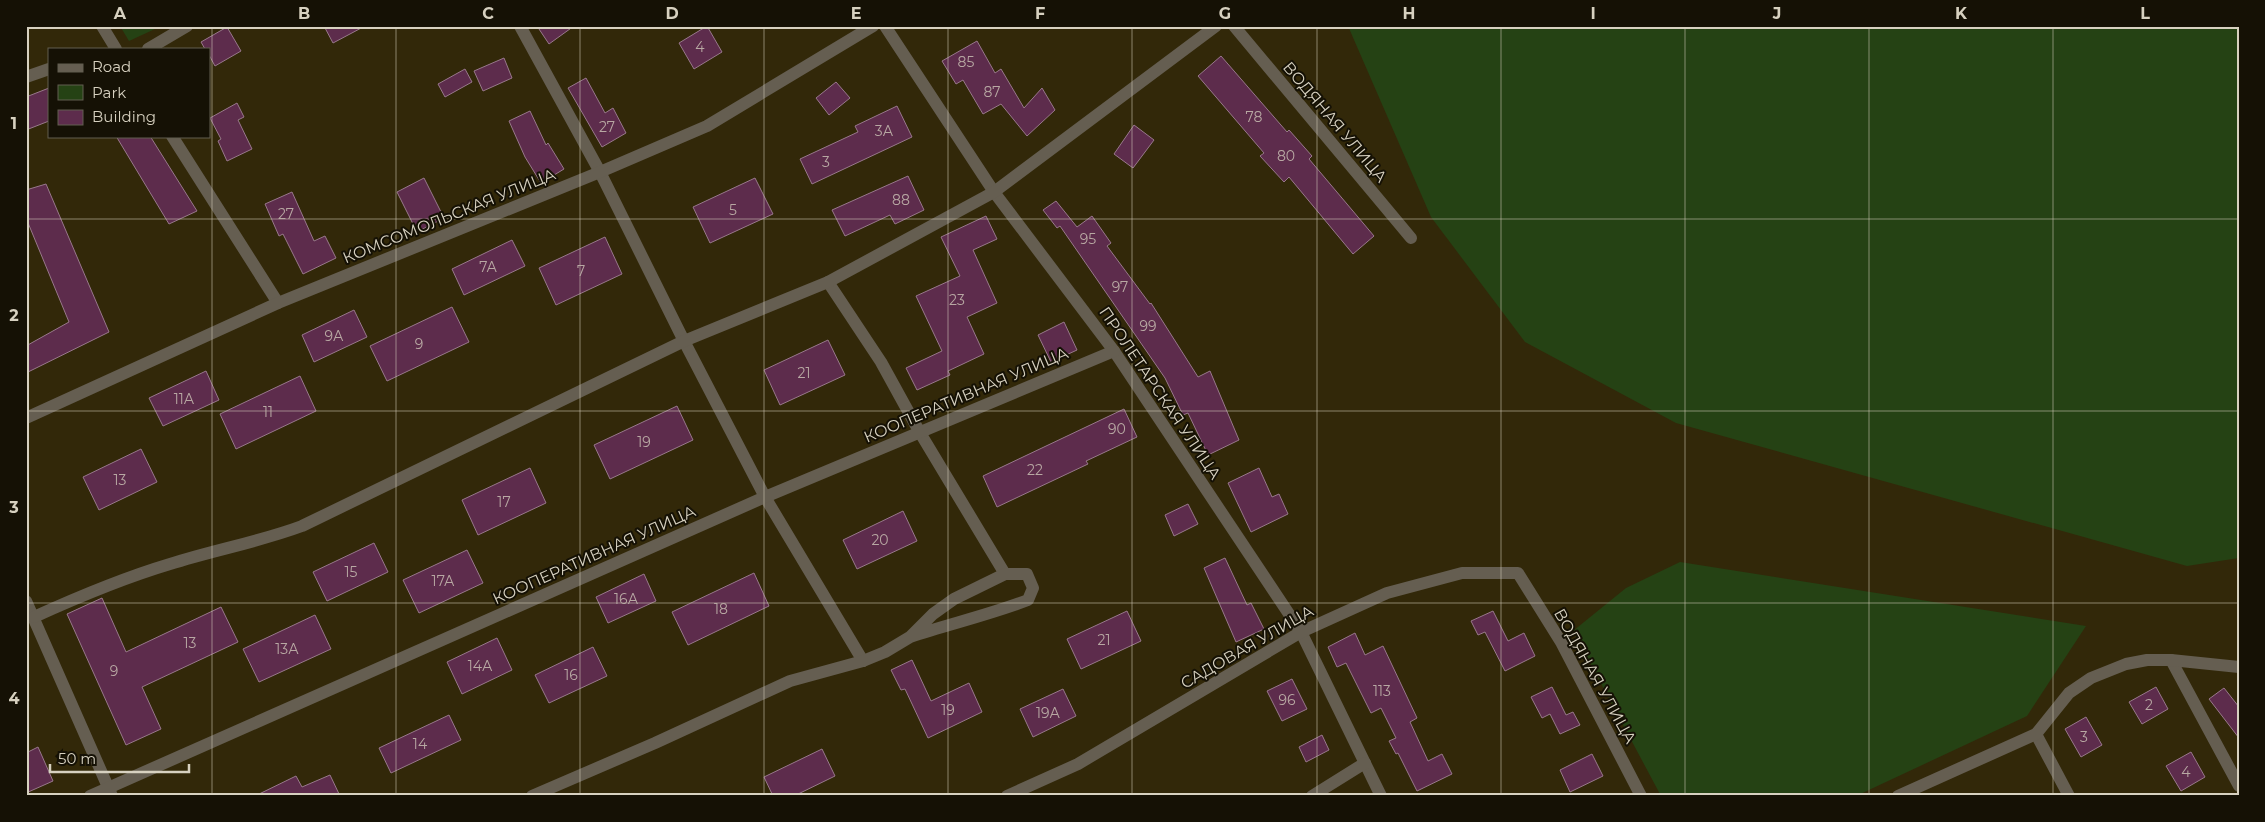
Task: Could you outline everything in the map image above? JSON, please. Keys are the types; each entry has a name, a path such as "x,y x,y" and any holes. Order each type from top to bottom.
{"street":[{"path":"102,26 110,47"},
{"path":"150,48 188,26"},
{"path":"520,26 600,172 765,497 863,661"},
{"name":"КОМСОМОЛЬСКАЯ УЛИЦА","path":"26,418 278,303 600,172 707,126 873,26"},
{"name":"ПРОЛЕТАРСКАЯ УЛИЦА","path":"885,26 994,192 1114,351 1301,632 1381,796"},
{"path":"34,617 101,588 171,563 277,536 302,526 684,340 828,282 994,192 1216,26"},
{"name":"ВОДЯНАЯ УЛИЦА","path":"1234,26 1412,238"},
{"path":"26,77 48,69"},
{"path":"173,138 278,303"},
{"path":"828,282 881,362 919,431 1006,574"},
{"name":"КООПЕРАТИВНАЯ УЛИЦА","path":"90,796 110,792 765,497 1114,351"},
{"name":"САДОВАЯ УЛИЦА","path":"1007,796 1078,764 1301,632 1387,593 1462,573 1518,573"},
{"name":"ВОДЯНАЯ УЛИЦА","path":"1518,573 1561,642 1641,796"},
{"path":"532,796 655,743 790,681 863,661 885,652 910,637 953,622 998,612 1028,600 1033,588 1027,574 1006,574 954,599 933,614 910,637"},
{"path":"26,601 110,792"},
{"path":"1898,796 2036,734 2069,693 2091,678 2126,664 2147,660 2171,660 2239,667"},
{"path":"2171,660 2239,786"},
{"path":"2036,734 2069,796"},
{"path":"1312,796 1365,763"}],"green space":[{"path":"120,26 154,26 155,29 129,41"},
{"path":"1348,26 2239,26 2239,558 2187,566 1676,423 1525,342 1431,217"},
{"path":"1680,562 2086,626 2027,716 1856,796 1661,796 1573,631 1626,588"}],"building":[{"path":"324,26 365,26 333,43"},
{"path":"537,26 574,26 549,44"},
{"path":"707,26 722,52 694,69 679,43"},
{"path":"227,27 241,51 215,66 210,57 210,48 204,48 201,42"},
{"path":"977,41 995,73 1001,69 1024,108 1042,88 1055,110 1027,136 1001,104 983,114 963,80 956,84 942,61"},
{"path":"1221,56 1287,132 1289,130 1312,156 1309,159 1374,236 1353,254 1289,177 1284,182 1260,156 1264,153 1198,76"},
{"path":"504,58 512,78 483,91 474,71"},
{"path":"465,69 472,82 445,97 438,84"},
{"path":"586,78 605,113 613,108 626,133 602,147 568,88"},
{"path":"836,82 850,98 829,115 816,98"},
{"path":"48,88 48,121 26,130 26,97"},
{"path":"237,103 244,117 238,120 252,149 227,161 218,141 221,139 210,118"},
{"path":"897,106 912,137 812,184 800,159 858,132 855,126"},
{"path":"530,111 546,145 548,143 564,169 541,183 525,157 509,121"},
{"path":"1134,125 1154,140 1133,168 1114,154"},
{"path":"117,138 151,138 197,211 169,224"},
{"path":"908,176 924,210 895,224 890,215 845,236 832,210"},
{"path":"424,178 444,218 417,232 397,192"},
{"path":"755,178 773,214 710,243 693,207"},
{"path":"46,184 109,332 26,373 26,346 69,322 26,218 26,190"},
{"path":"292,192 314,241 325,236 336,258 303,274 283,234 279,236 265,204"},
{"path":"1056,201 1077,227 1092,216 1111,243 1107,246 1151,303 1198,377 1210,371 1239,440 1208,455 1188,413 1183,415 1165,378 1060,226 1057,228 1043,210"},
{"path":"986,216 997,239 973,250 997,303 967,317 984,354 948,371 950,375 917,390 906,368 942,351 916,296 960,276 941,237"},
{"path":"605,237 622,274 556,305 539,268"},
{"path":"512,240 525,266 464,295 452,269"},
{"path":"452,307 469,342 387,381 370,346"},
{"path":"354,310 367,337 314,362 302,335"},
{"path":"1064,322 1077,350 1051,362 1038,335"},
{"path":"828,340 845,375 780,405 764,370"},
{"path":"206,371 219,400 163,426 149,398"},
{"path":"300,376 316,411 236,449 220,414"},
{"path":"677,406 693,440 610,479 594,445"},
{"path":"1124,409 1137,437 1086,461 1088,464 997,507 983,476"},
{"path":"141,449 157,482 99,510 83,477"},
{"path":"530,468 546,503 478,535 462,500"},
{"path":"1259,468 1272,497 1279,494 1288,514 1251,532 1228,483"},
{"path":"1188,504 1198,524 1174,536 1165,515"},
{"path":"903,511 917,541 857,569 843,540"},
{"path":"374,543 388,572 327,601 313,572"},
{"path":"467,550 483,583 419,613 403,580"},
{"path":"1225,558 1247,605 1251,603 1264,629 1236,642 1204,568"},
{"path":"754,573 769,606 688,645 672,612"},
{"path":"644,574 656,601 608,623 596,597"},
{"path":"102,598 126,652 221,607 238,642 142,687 161,729 126,745 67,614"},
{"path":"1127,611 1141,641 1081,669 1067,639"},
{"path":"1493,611 1508,641 1524,633 1535,656 1505,671 1485,632 1478,635 1471,621"},
{"path":"315,615 331,649 259,682 243,649"},
{"path":"1355,633 1365,655 1383,646 1417,718 1410,722 1428,761 1442,754 1452,774 1417,791 1398,753 1396,754 1389,741 1396,738 1381,708 1371,713 1346,663 1337,667 1328,647"},
{"path":"497,638 512,670 462,694 447,662"},
{"path":"593,647 607,676 549,703 535,675"},
{"path":"912,660 931,701 969,683 982,712 928,738 905,689 901,690 891,670"},
{"path":"1292,679 1307,709 1282,721 1267,691"},
{"path":"1552,687 1566,715 1573,712 1580,725 1560,734 1550,714 1542,718 1531,697"},
{"path":"2156,687 2168,709 2142,724 2129,702"},
{"path":"2224,688 2239,707 2239,738 2209,699"},
{"path":"1063,689 1076,716 1033,737 1020,709"},
{"path":"449,715 461,740 391,773 379,748"},
{"path":"2086,717 2102,745 2081,757 2065,729"},
{"path":"1322,735 1329,750 1306,762 1299,747"},
{"path":"38,747 53,781 26,793 26,753"},
{"path":"822,749 835,776 794,796 773,796 764,777"},
{"path":"2191,752 2205,777 2181,791 2166,766"},
{"path":"1592,754 1603,776 1570,792 1560,770"},
{"path":"330,775 340,796 255,796 296,776 302,787"}]}
